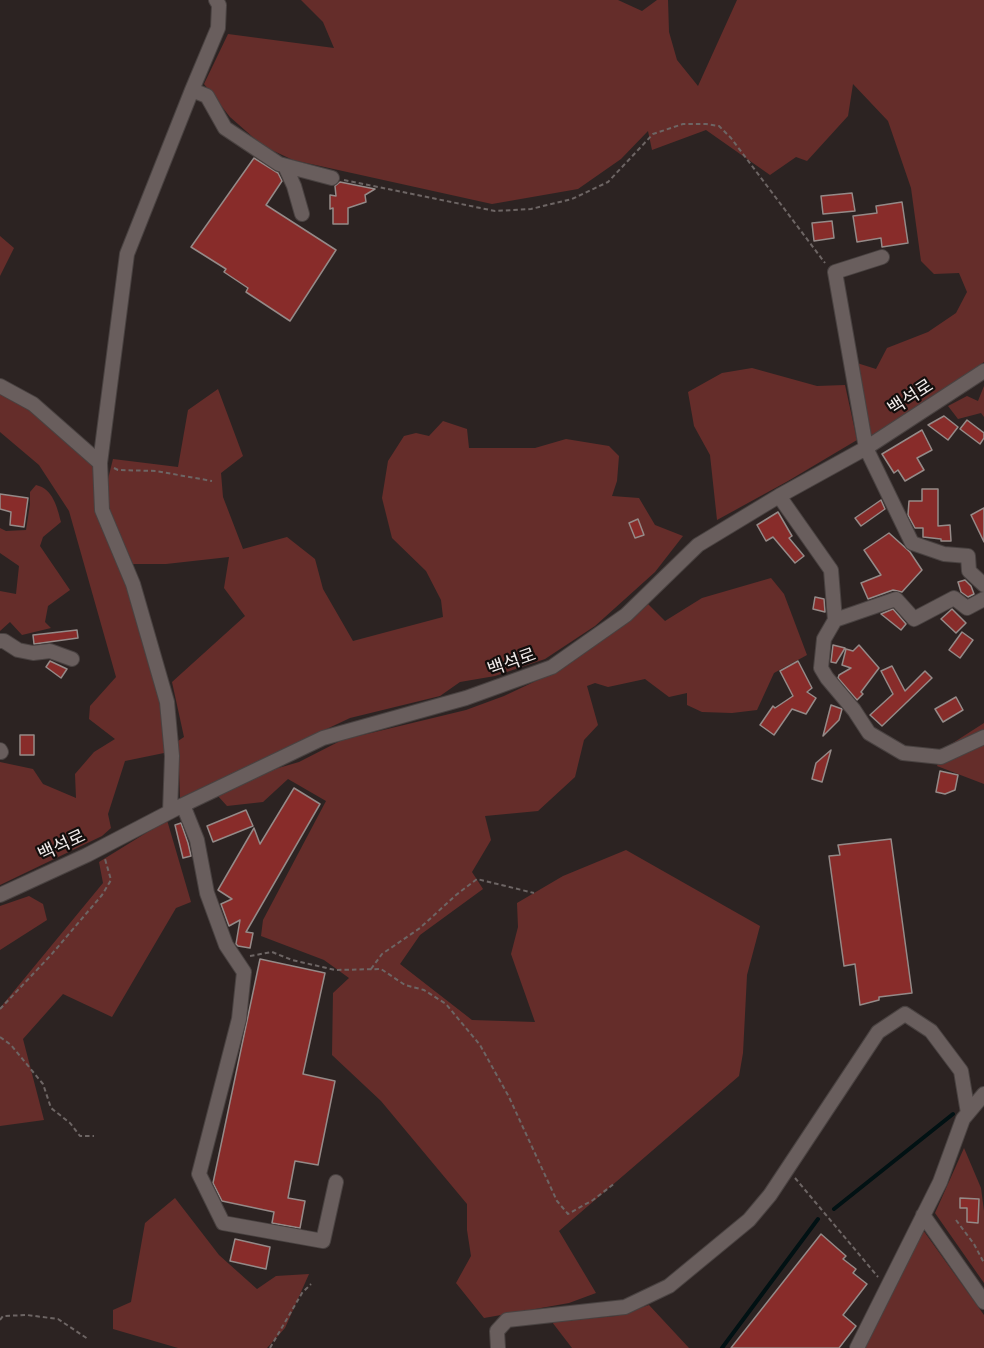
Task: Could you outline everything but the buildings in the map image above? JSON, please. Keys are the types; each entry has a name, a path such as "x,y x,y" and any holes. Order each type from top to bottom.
{"street":[{"path":"170,812 172,756 167,702 133,584 102,510 100,463 127,254 219,28 219,5 216,0"},
{"path":"192,90 207,96 225,128 279,164 332,177"},
{"path":"285,166 294,186 302,214"},
{"path":"882,257 835,272 866,448 912,543 944,554 968,556 969,571 984,585"},
{"name":"백석로","path":"0,895 101,848 183,805 323,738 466,698 552,668 626,615 698,545 779,496 866,448 984,371"},
{"path":"0,386 33,404 100,463"},
{"path":"779,496 831,570 835,620 824,639 821,668 869,733 903,753 941,757 984,737"},
{"path":"835,620 896,599 914,619 954,598 967,608 984,599"},
{"path":"0,641 18,650 51,651 72,659"},
{"path":"183,805 197,840 207,893 226,945 244,972 239,1019 199,1174 223,1223 323,1242 336,1182"},
{"path":"498,1348 497,1331 507,1320 625,1307 669,1286 749,1220 787,1169 878,1032 905,1014 931,1031 961,1071 968,1113"},
{"path":"857,1348 940,1182 963,1119 984,1095"},
{"path":"923,1215 984,1302"}],"path":[{"path":"332,177 495,211 531,209 572,199 608,182 653,134 683,124 719,126 731,138 823,261 835,272"},
{"path":"100,463 118,470 156,471 212,481"},
{"path":"0,1009 51,955 102,895 111,880 101,848"},
{"path":"371,969 381,954 420,928 456,894 477,879 534,893"},
{"path":"235,958 272,952 292,960 335,970 381,969 405,985 424,990 446,1004 480,1045 509,1097 557,1202 568,1214 593,1200 615,1183"},
{"path":"0,1037 11,1046 43,1084 51,1108 70,1123 80,1136 94,1136"},
{"path":"787,1169 887,1288"},
{"path":"956,1220 974,1244 984,1263"},
{"path":"270,1348 302,1293 311,1284"},
{"path":"0,1320 3,1316 27,1315 58,1319 88,1339"}],"shaded area":[{"path":"301,0 618,0 642,11 657,0 668,0 669,32 677,60 698,86 737,0 984,0 984,362 925,406 870,436 857,363 876,369 887,348 928,332 956,313 967,292 959,273 934,274 921,261 911,188 888,121 853,84 848,116 807,161 796,157 770,175 706,130 652,150 648,131 621,159 578,189 492,204 293,160 263,146 230,117 204,84 228,34 334,48 323,22"},
{"path":"0,236 14,248 0,276"},
{"path":"752,368 817,386 845,385 857,440 717,520 710,455 694,426 688,392 722,373"},
{"path":"984,386 984,417 981,413 958,419 948,406 967,396 978,401"},
{"path":"218,389 243,456 221,473 223,497 243,549 287,537 315,559 323,589 353,641 443,617 441,600 426,571 392,538 382,498 388,461 404,436 416,433 429,436 443,421 467,429 469,448 535,448 566,439 609,446 619,456 617,481 612,496 639,498 655,525 683,536 655,572 595,626 545,659 495,676 460,682 440,696 350,718 180,798 178,741 184,737 172,682 245,616 224,588 229,557 166,564 133,564 109,509 107,483 113,459 178,467 188,410"},
{"path":"0,390 21,401 96,465 156,684 164,719 164,753 125,761 108,814 111,828 102,836 0,885 0,762 33,769 43,784 76,798 75,774 94,752 115,739 89,719 90,706 116,677 69,511 39,465 0,432"},
{"path":"36,485 47,490 56,505 61,522 43,537 40,546 70,590 48,606 45,622 51,628 22,635 10,622 0,631 0,591 16,594 19,566 0,553 0,528 6,531 26,530 30,492"},
{"path":"771,578 784,594 807,655 774,673 757,710 732,713 702,712 687,705 687,693 669,697 645,679 608,687 595,683 587,686 598,725 584,740 575,777 538,811 485,816 491,840 472,872 483,889 420,935 400,964 472,1020 535,1022 511,954 518,927 517,903 563,876 626,850 760,926 747,975 743,1053 739,1076 559,1231 596,1293 569,1303 484,1318 456,1283 471,1256 467,1230 467,1204 381,1101 332,1055 333,993 349,978 324,960 261,936 263,920 326,801 288,779 263,802 227,806 218,796 275,769 299,762 342,740 466,710 504,696 557,671 647,603 665,621 702,598"},
{"path":"984,723 984,784 937,766 945,748"},
{"path":"167,820 191,902 176,908 112,1017 63,994 23,1039 44,1120 0,1126 0,1008 103,883 99,862"},
{"path":"29,896 43,904 47,920 0,950 0,906"},
{"path":"964,1148 981,1188 984,1211 984,1283 935,1213"},
{"path":"175,1198 219,1255 257,1289 276,1276 309,1274 285,1328 267,1348 178,1348 113,1329 113,1310 131,1302 145,1223"},
{"path":"923,1230 984,1315 984,1348 860,1348"},
{"path":"649,1305 689,1348 572,1348 552,1322 616,1316"}],"waterway":[{"path":"834,1209 953,1114"},
{"path":"722,1348 818,1219"}]}
